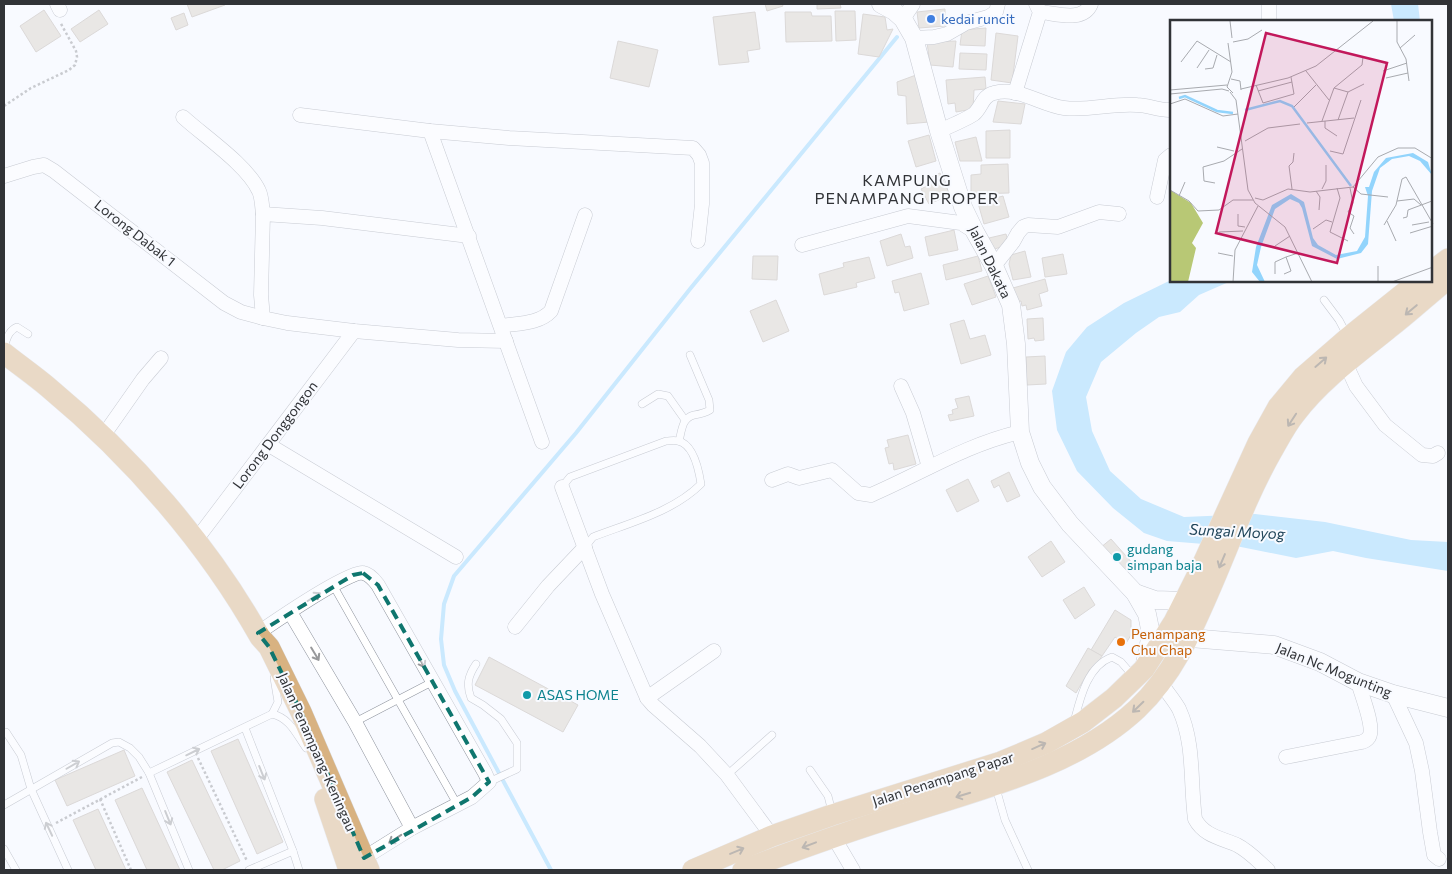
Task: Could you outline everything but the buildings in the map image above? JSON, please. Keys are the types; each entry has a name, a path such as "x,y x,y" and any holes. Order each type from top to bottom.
{"main road":[{"name":"Jalan Penampang Papar","path":"693,870 772,836 832,815 1001,762 1046,743 1083,722 1114,698 1139,674 1174,622 1242,494 1271,453 1294,414 1345,362 1443,280 1448,259"},
{"name":"Jalan Penampang Papar","path":"743,870 833,836 996,785 1060,759 1106,733 1137,709 1161,683 1190,638 1209,592 1258,443 1278,407 1304,377 1348,337 1418,282"},
{"name":"Jalan Penampang-Keningau","path":"4,353 48,387 103,436 142,477 196,540 269,647 301,712 361,866"},
{"name":"Jalan Penampang-Keningau","path":"259,635 261,650 361,866"}],"street":[{"name":"Jalan Dakata","path":"881,4 894,11 903,19 914,38 939,131 963,207 994,266 1011,305 1020,432 1030,463 1042,488 1070,524 1135,593 1147,614 1151,634 1139,674"},
{"path":"903,19 913,4"},
{"path":"914,38 947,34 966,23 988,17 996,12 998,4"},
{"path":"1015,92 1038,8 1076,15 1089,9 1091,4"},
{"path":"1269,20 1270,4"},
{"path":"939,131 971,116 977,111 981,102 988,95 1004,92 1015,92 1042,103 1062,108 1086,109 1136,105 1170,110"},
{"path":"300,114 430,131 509,138 693,148 699,155 702,163 702,204 698,241"},
{"path":"183,117 227,154 251,178 260,192 263,214 261,295 263,318"},
{"path":"430,131 542,442"},
{"path":"1157,197 1165,160 1170,156"},
{"name":"Lorong Dabak 1","path":"4,176 33,167 44,166 54,170 224,303 241,312 288,323 458,340 506,341"},
{"path":"994,266 1018,233 1028,225 1058,227 1099,212 1119,214"},
{"path":"263,214 322,218 469,236"},
{"path":"501,326 535,321 545,317 552,311 584,215"},
{"path":"802,245 908,216 960,223 975,232"},
{"name":"Lorong Donggongon","path":"196,540 354,330"},
{"path":"103,436 143,378 161,358"},
{"path":"1345,362 1356,386 1385,425 1422,455 1433,456 1438,453"},
{"path":"900,386 913,413 929,467"},
{"path":"772,480 788,474 799,478 832,470 858,493 871,495 992,439 1020,432"},
{"path":"269,445 456,557"},
{"path":"562,487 602,594 647,698 700,746 727,775 772,836"},
{"path":"515,627 548,586 585,547"},
{"path":"259,635 290,612 353,574 363,573 372,578 489,782 472,797 412,828 361,866"},
{"path":"1135,593 1155,600 1185,601"},
{"path":"290,612 354,722 412,828"},
{"name":"Jalan Nc Mogunting","path":"1190,638 1274,645 1320,662 1358,682 1392,694 1448,708"},
{"path":"647,698 714,651"},
{"path":"1286,757 1362,742 1368,739 1370,735 1369,720 1358,682"},
{"path":"1161,683 1178,708 1188,742 1192,772 1194,819 1198,825 1214,837 1243,849 1268,870"},
{"path":"1392,694 1416,743 1434,855 1439,859"},
{"path":"833,836 853,870"}],"lane":[{"path":"1324,300 1339,320 1348,337"},
{"path":"4,347 12,329 17,327 28,334"},
{"path":"680,441 685,420 689,416 705,413 710,410 709,400 690,355"},
{"path":"642,404 658,394 668,396 685,420"},
{"path":"562,487 570,477 666,441 680,441 688,446 699,468 701,484 690,495 671,506 593,537 585,547"},
{"path":"333,585 458,804"},
{"path":"1072,728 1082,692 1092,674 1103,660 1112,657 1139,674"},
{"path":"476,664 469,674 467,689 471,698 501,719 517,743 517,769 489,782"},
{"path":"149,773 272,714 278,702 274,678"},
{"path":"354,722 432,682"},
{"path":"272,714 282,716 306,748"},
{"path":"244,728 293,850 299,870"},
{"path":"4,732 6,732 21,755 31,789 67,870"},
{"path":"727,775 772,735"},
{"path":"4,805 112,743 119,742 130,748 139,757 149,773 189,870"},
{"path":"810,770 828,796 832,815"},
{"path":"996,785 1005,820 1028,870"},
{"path":"4,849 8,861 16,870"},
{"path":"250,870 293,850"}],"path":[{"path":"4,106 31,88 69,70 75,65 76,51 60,23 58,7"},
{"path":"195,752 250,870"},
{"path":"48,827 149,773"},
{"path":"100,799 132,870"}],"highlighted area":[{"path":"363,573 378,585 489,782 472,797 364,858 301,712 269,647 258,633 353,575"}],"water":[{"path":"1391,4 1418,4 1420,20 1394,20"},
{"name":"Sungai Moyog","path":"1170,280 1170,282 1229,282 1199,295 1180,312 1159,317 1136,333 1101,362 1086,397 1092,431 1110,471 1141,499 1184,517 1255,514 1325,522 1411,540 1448,542 1448,571 1333,551 1296,558 1241,547 1167,541 1144,533 1113,508 1077,471 1057,430 1052,391 1066,352 1087,327 1124,303"}],"waterway":[{"path":"551,870 455,691 444,665 441,639 444,604 454,576 576,433 690,289 897,37"}],"place":[{"name":"kedai runcit","path":"931,19"},
{"name":"gudang simpan baja","path":"1117,557"},
{"name":"Penampang Chu Chap","path":"1121,642"},
{"name":"ASAS HOME","path":"527,695"}],"district":[{"name":"KAMPUNG PENAMPANG PROPER","path":"907,189"}]}
